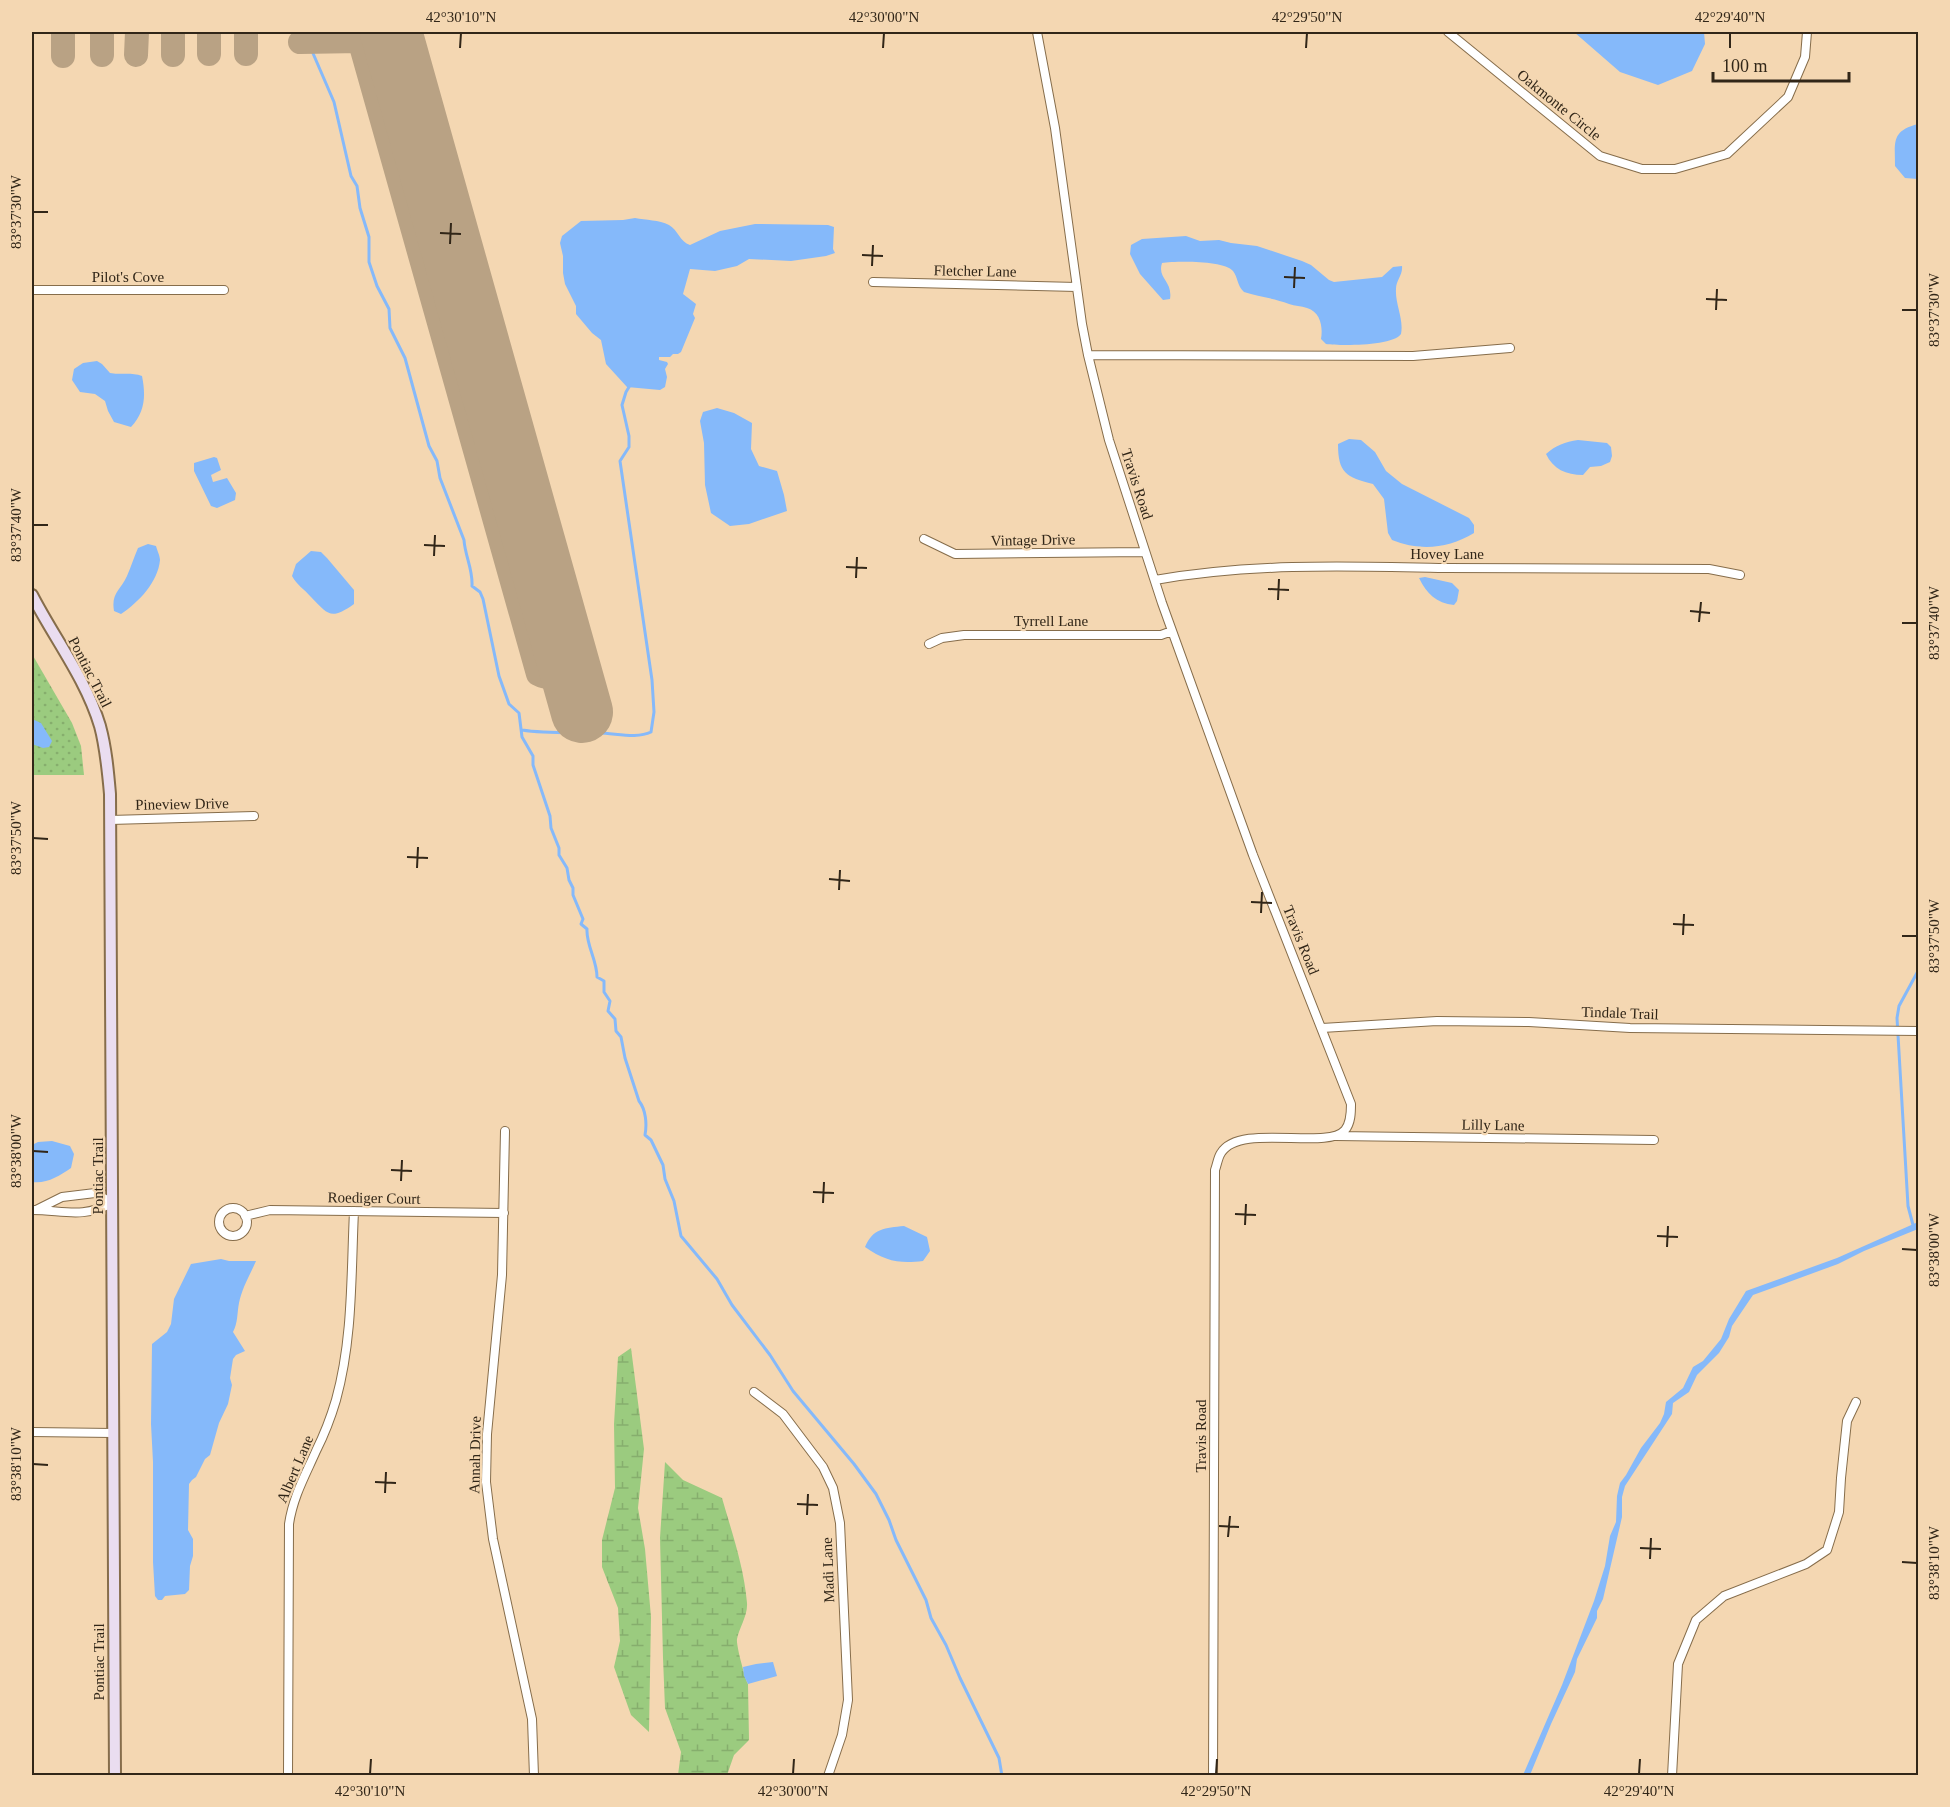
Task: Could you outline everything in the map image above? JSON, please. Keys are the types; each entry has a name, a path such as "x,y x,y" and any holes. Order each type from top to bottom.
{"main road":[{"name":"Pontiac Trail","path":"32,595 90,700 99,725 108,766 115,1776"}],"street":[{"name":"Travis Road","path":"1037,32 1054,128 1088,356 1109,440 1172,631 1253,855 1351,1104 1351,1114 1346,1129 1341,1134 1240,1141 1230,1144 1221,1152 1215,1170 1213,1776"},
{"name":"Oakmonte Circle","path":"1448,32 1600,156 1642,169 1675,169 1727,154 1788,97 1805,57 1807,32"},
{"name":"Fletcher Lane","path":"873,282 1077,287"},
{"name":"Pilot's Cove","path":"32,290 224,290"},
{"path":"1088,356 1413,356 1510,348"},
{"name":"Vintage Drive","path":"924,539 955,554 1145,552"},
{"name":"Hovey Lane","path":"1155,579 1240,568 1328,566 1709,568 1740,575"},
{"name":"Tyrrell Lane","path":"929,644 942,638 964,635 1161,635 1172,631"},
{"name":"Pineview Drive","path":"110,820 254,816"},
{"name":"Tindale Trail","path":"1322,1028 1437,1021 1506,1021 1630,1028 1918,1031"},
{"name":"Annah Drive","path":"505,1131 500,1312 487,1434 487,1489 494,1539 532,1719 534,1776"},
{"name":"Lilly Lane","path":"1332,1136 1654,1140"},
{"path":"34,1210 62,1197 95,1193 112,1203"},
{"path":"34,1210 75,1213 97,1211 112,1203"},
{"name":"Roediger Court","path":"245,1216 270,1210 504,1214"},
{"name":"Albert Lane","path":"288,1776 289,1524 296,1495 324,1434 341,1377 348,1329 354,1211"},
{"name":"Madi Lane","path":"754,1392 783,1414 814,1453 831,1481 837,1504 840,1523 848,1700 842,1735 828,1776"},
{"path":"1672,1776 1678,1664 1696,1620 1724,1596 1806,1564 1827,1550 1839,1512 1846,1421 1856,1402"},
{"path":"32,1432 113,1433"}],"green space":[{"path":"32,654 72,723 81,746 84,775 32,775"},
{"path":"631,1348 644,1449 638,1508 645,1549 651,1617 649,1732 631,1715 614,1667 620,1641 618,1608 602,1567 602,1540 615,1488 614,1424 618,1357"},
{"path":"665,1462 683,1480 722,1498 743,1576 747,1608 737,1642 748,1684 749,1740 734,1755 727,1775 678,1775 681,1752 665,1708 660,1538"}],"water":[{"path":"1574,32 1704,32 1705,44 1692,71 1658,85 1620,72"},
{"path":"1918,124 1918,179 1905,178 1895,166 1896,139 1903,130"},
{"path":"635,218 669,225 690,245 720,231 755,224 828,225 834,227 833,249 835,253 791,261 749,259 737,266 715,271 690,269 683,294 696,304 693,314 695,318 681,352 670,357 659,357 659,360 668,364 665,369 667,377 665,387 660,390 627,387 606,364 601,340 576,314 576,306 565,284 560,243 562,236 581,221"},
{"path":"1186,236 1200,241 1219,240 1257,246 1311,265 1334,282 1382,277 1393,267 1402,266 1396,289 1401,334 1396,338 1378,343 1326,344 1321,339 1320,321 1312,310 1244,292 1233,271 1228,267 1210,263 1162,263 1162,273 1170,293 1170,299 1163,300 1140,274 1130,254 1131,245 1142,239"},
{"path":"97,361 110,373 142,376 144,390 142,410 131,427 114,422 105,401 95,394 80,392 72,380 74,369 83,363"},
{"path":"717,408 734,413 752,423 751,449 759,466 777,471 787,511 749,524 730,526 711,513 705,485 704,443 700,421 703,412"},
{"path":"1349,439 1361,440 1375,452 1386,471 1402,484 1469,518 1474,525 1474,533 1454,542 1433,547 1413,546 1392,540 1388,533 1384,499 1373,484 1350,476 1342,468 1338,444"},
{"path":"1578,440 1607,443 1611,447 1610,462 1590,467 1583,475 1566,472 1552,464 1546,454 1561,444"},
{"path":"217,458 221,470 211,475 213,482 227,478 236,493 235,500 217,508 211,506 194,471 194,463"},
{"path":"148,544 156,546 160,557 152,584 134,604 121,614 114,611 115,596 127,576 138,548"},
{"path":"311,551 321,552 354,590 354,604 340,612 330,613 296,582 292,576 296,564"},
{"path":"1425,577 1452,583 1459,590 1454,605 1437,600 1429,593 1419,578"},
{"path":"32,719 41,723 52,741 49,747 43,748 32,744"},
{"path":"52,1141 70,1146 74,1154 71,1168 48,1181 32,1182 32,1145"},
{"path":"1918,1222 1918,1229 1838,1264 1753,1295 1732,1326 1729,1337 1719,1353 1697,1375 1689,1392 1673,1403 1672,1414 1625,1486 1622,1497 1622,1517 1597,1618 1577,1659 1575,1672 1530,1775 1523,1775 1562,1685 1594,1601 1605,1566 1610,1536 1616,1522 1620,1483 1641,1448 1660,1423 1666,1402 1683,1388 1693,1367 1703,1361 1721,1339 1729,1319 1746,1291 1837,1258"},
{"path":"904,1226 927,1237 930,1251 923,1261 893,1260 879,1256 865,1247 872,1236 880,1230"},
{"path":"221,1259 256,1261 242,1292 233,1332 245,1351 233,1359 230,1378 232,1385 228,1404 219,1423 210,1455 189,1484 188,1530 193,1539 193,1556 190,1566 189,1590 185,1594 165,1596 162,1600 158,1600 155,1596 153,1562 152,1344 167,1332 171,1324 174,1299 191,1264"},
{"path":"773,1662 777,1676 748,1684 743,1667"}],"waterway":[{"path":"312,51 334,102 351,176 357,186 360,208 369,237 369,262 377,286 389,309 390,328 405,358 429,446 437,461 440,478 464,540 472,586 480,592 483,599 499,676 509,704 519,713 522,737 533,756 533,765 550,816 559,855 567,868 573,895 583,919 581,924 587,929 597,977 604,981 604,992 610,1001 608,1011 615,1019 616,1031 621,1037 625,1058 645,1113 645,1135 651,1140 663,1165 665,1179 674,1201 681,1236 717,1279 732,1305 770,1355 793,1391 876,1494 926,1600 931,1618 999,1758 1002,1776"},
{"path":"522,730 633,735 651,732 654,712 652,680 620,461 629,447 629,436 622,405 629,387"},
{"path":"1913,1225 1908,1206 1897,1018 1899,1006 1918,971"}],"taxiway":[{"path":"63,32 63,56"},
{"path":"102,32 102,55"},
{"path":"136,55 137,32"},
{"path":"173,32 173,55"},
{"path":"209,32 209,54"},
{"path":"246,32 246,54"},
{"path":"357,32 538,674 550,678 572,676"},
{"path":"300,42 360,41"},
{"path":"443,335 474,327"},
{"path":"529,640 559,632"}],"runway":[{"path":"391,32 582,712"}]}
